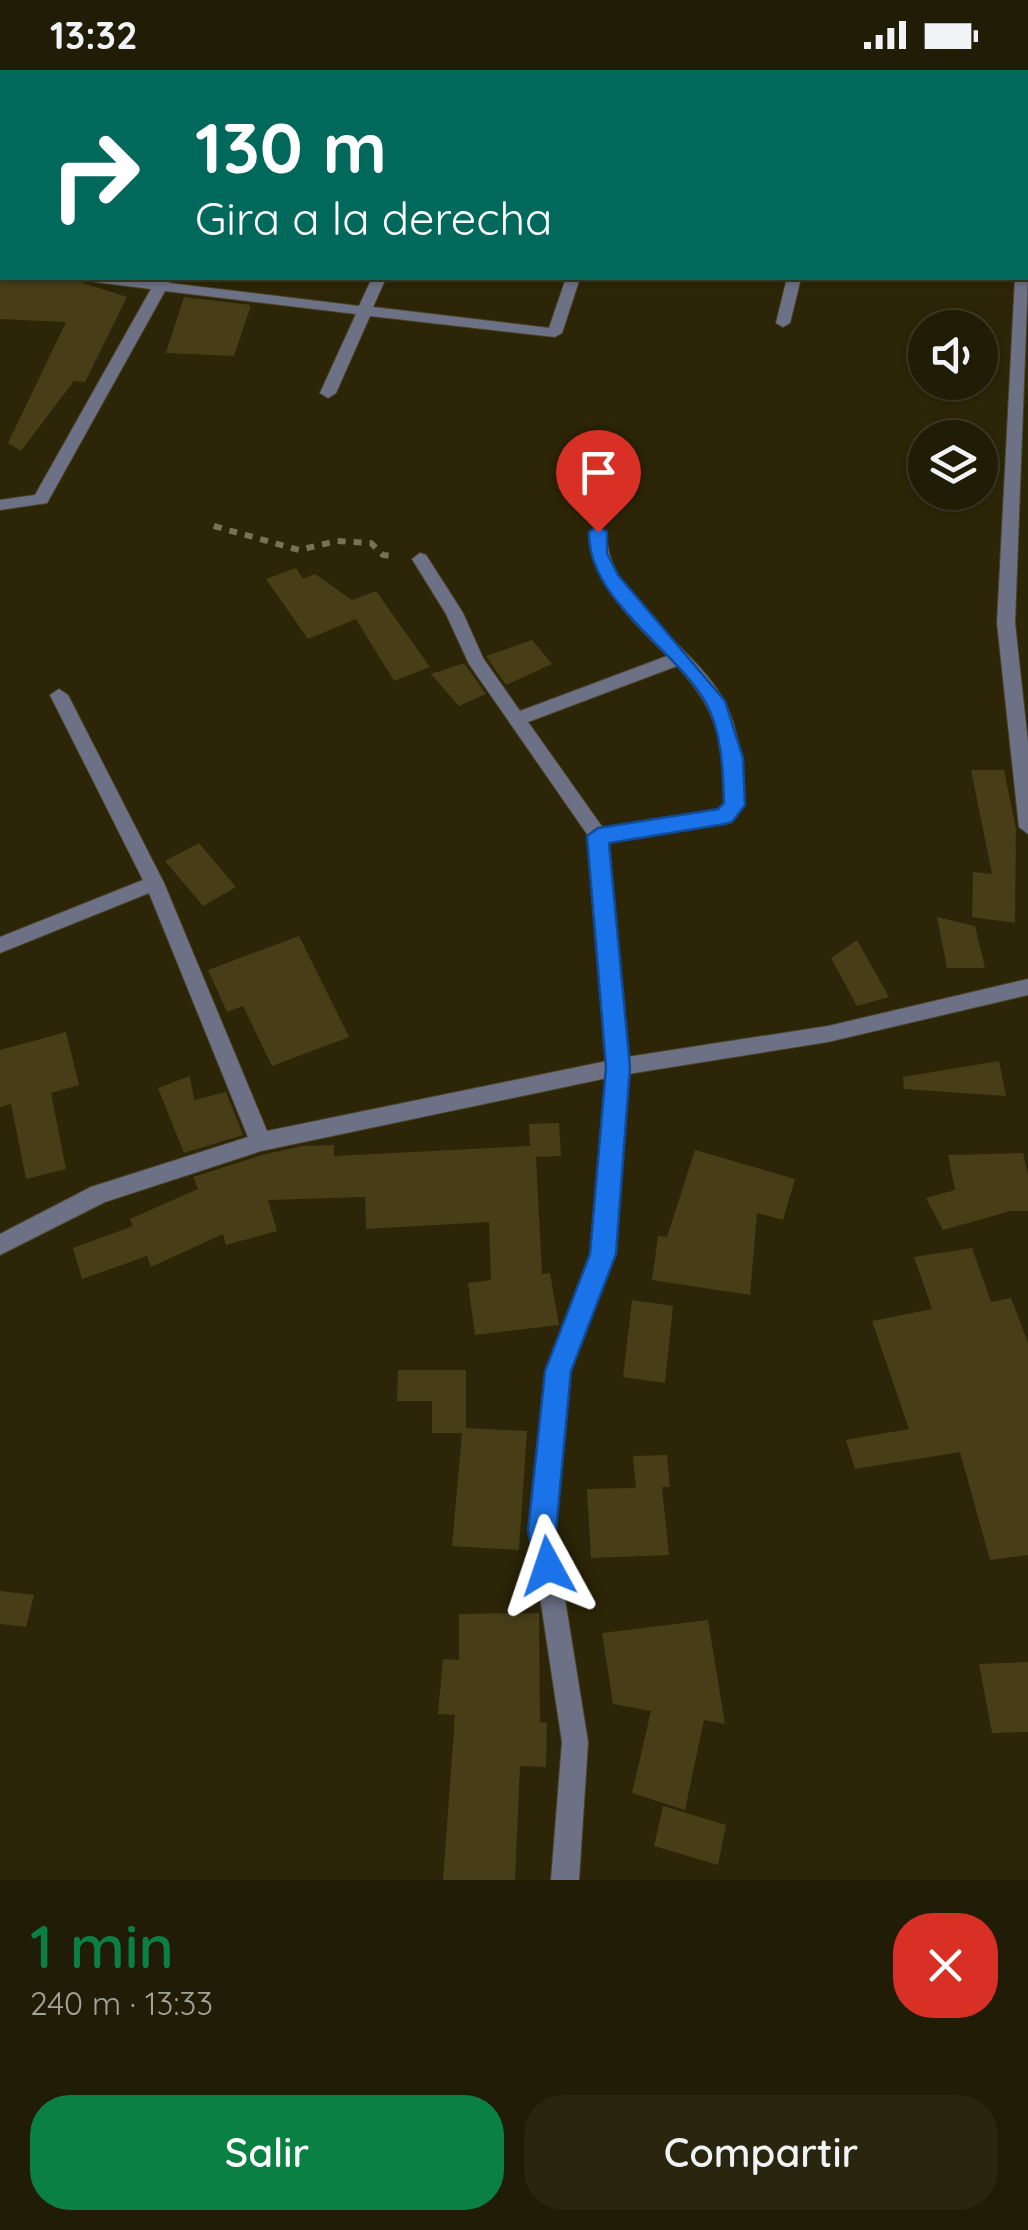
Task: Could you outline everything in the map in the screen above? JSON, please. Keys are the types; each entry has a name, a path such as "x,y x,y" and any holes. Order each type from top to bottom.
{"street":[{"path":"122,280 555,332 573,280"},
{"path":"328,393 378,280"},
{"path":"783,324 794,280"},
{"path":"1022,280 1023,389 1006,624 1028,827"},
{"path":"0,505 41,499 162,283"},
{"path":"598,532 598,553 610,578 715,701 733,758 735,805 725,816 598,836"},
{"path":"420,559 454,613 474,660 598,836 618,1067 603,1254 558,1371 542,1531 575,1742 565,1880"},
{"path":"517,718 680,658"},
{"path":"1009,665 1028,660"},
{"path":"60,696 154,884 261,1142"},
{"path":"0,945 154,884"},
{"path":"0,1245 98,1194 261,1142 618,1067 828,1034 1028,987"}],"path":[{"path":"214,526 300,550 337,540 371,543 383,555 420,559"}],"building":[{"path":"0,280 74,280 127,297 85,382 74,381 21,451 8,443 66,322 0,319"},
{"path":"184,297 251,305 234,356 166,353"},
{"path":"296,568 303,579 315,574 352,600 376,591 430,667 394,681 356,619 308,639 266,579"},
{"path":"532,640 552,664 506,685 486,656"},
{"path":"464,663 486,694 459,706 431,674"},
{"path":"971,770 1004,770 1016,829 1015,923 972,917 973,872 992,874"},
{"path":"199,843 236,887 203,906 165,861"},
{"path":"937,917 975,926 985,968 947,968"},
{"path":"299,936 349,1037 272,1066 243,1006 227,1012 208,970"},
{"path":"857,940 889,997 857,1006 831,958"},
{"path":"66,1032 79,1085 51,1093 66,1169 26,1179 11,1104 0,1107 0,1050"},
{"path":"999,1061 1006,1096 904,1089 903,1077"},
{"path":"190,1076 194,1100 226,1092 243,1135 184,1153 158,1088"},
{"path":"559,1123 561,1156 536,1157 542,1274 550,1273 559,1325 475,1335 468,1283 491,1280 489,1222 366,1229 365,1197 268,1200 277,1231 226,1245 223,1234 151,1267 147,1256 82,1279 73,1248 133,1226 130,1219 198,1189 193,1177 302,1146 334,1145 334,1156 530,1146 529,1124"},
{"path":"695,1150 795,1179 783,1220 757,1213 750,1295 652,1280 658,1236 667,1237"},
{"path":"1023,1153 1028,1175 1028,1211 1011,1211 943,1230 926,1198 955,1190 948,1155"},
{"path":"972,1248 991,1302 1011,1298 1028,1343 1028,1555 990,1560 960,1452 855,1469 846,1440 909,1429 872,1321 932,1309 914,1257"},
{"path":"632,1300 673,1306 665,1383 623,1377"},
{"path":"398,1370 466,1370 466,1428 527,1431 519,1550 452,1546 462,1433 432,1433 432,1401 397,1401"},
{"path":"667,1455 670,1487 662,1487 669,1555 591,1558 587,1489 636,1488 633,1456"},
{"path":"0,1591 34,1595 26,1627 0,1624"},
{"path":"539,1613 540,1722 547,1723 546,1767 520,1766 515,1880 443,1880 455,1715 438,1714 443,1659 459,1660 459,1614"},
{"path":"708,1620 725,1724 704,1720 685,1810 632,1793 651,1711 613,1704 602,1633"},
{"path":"1028,1662 1028,1732 992,1733 979,1664"},
{"path":"663,1806 726,1825 718,1865 654,1846"}],"route":[{"path":"548,1566 542,1531 558,1371 603,1254 618,1067 598,836 725,816 735,805 733,758 715,701 610,578 598,553 598,532"}]}
